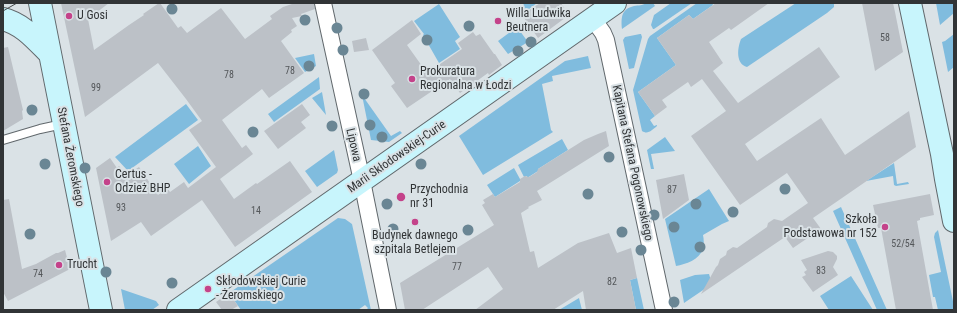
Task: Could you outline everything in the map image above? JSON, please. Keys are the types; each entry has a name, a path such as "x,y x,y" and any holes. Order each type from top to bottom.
{"street":[{"path":"3,7 9,3"},
{"name":"Stefana Żeromskiego","path":"40,3 97,304"},
{"name":"Lipowa","path":"322,3 362,182 388,310"},
{"name":"Marii Skłodowskiej-Curie","path":"178,310 615,3"},
{"path":"910,3 942,154 954,221"},
{"path":"3,19 18,25 50,54"},
{"name":"Kapitana Stefana Pogonowskiego","path":"593,19 606,40 664,310"}],"lane":[{"path":"3,140 40,129 64,124"}],"shaded area":[{"path":"524,3 537,3 521,15"},
{"path":"646,3 653,3 655,6 622,29 622,18 626,9"},
{"path":"671,3 692,3 653,29 651,25 654,15"},
{"path":"697,3 712,3 713,5 693,19 689,15 657,38 676,65 638,92 655,116 650,120 654,126 657,125 650,132 644,132 642,131 633,90 648,39 650,36"},
{"path":"796,3 834,3 834,7 747,67 743,65 738,56 741,39"},
{"path":"936,3 954,3 954,13 940,25"},
{"path":"439,4 460,37 455,41 460,49 439,63 423,35 424,34 414,21"},
{"path":"517,27 528,42 508,54 498,41"},
{"path":"641,34 642,37 634,68 629,69 623,40 625,37"},
{"path":"954,34 954,67 948,72 942,42"},
{"path":"314,54 316,66 305,72 295,58"},
{"path":"588,56 591,68 552,76 553,81 542,84 551,130 553,132 483,175 459,136 565,61"},
{"path":"319,77 320,89 274,122 268,114"},
{"path":"322,92 326,115 312,98"},
{"path":"362,95 391,136 400,131 402,133 389,142 371,140"},
{"path":"186,104 198,120 128,171 115,157"},
{"path":"665,137 675,151 651,154 654,169 651,169 647,150"},
{"path":"562,139 568,150 538,169 538,171 527,178 527,176 524,177 518,165"},
{"path":"198,146 211,166 189,184 174,164"},
{"path":"334,150 338,170 337,173 317,187 305,171"},
{"path":"894,163 897,184 908,182 909,184 894,185 893,176 866,181"},
{"path":"514,168 520,181 495,197 487,185"},
{"path":"709,189 729,221 703,235 703,249 695,259 688,263 676,266 665,219"},
{"path":"841,207 887,310 877,310 833,211"},
{"path":"338,218 345,219 352,224 371,310 366,310 368,308 365,305 358,310 241,310 229,293"},
{"path":"938,230 954,310 938,310 935,297 933,297 929,275 941,272 934,237"},
{"path":"709,274 712,284 684,303 680,280 695,275"},
{"path":"851,276 873,310 829,310 820,296"},
{"path":"637,278 644,310 636,310 630,280"},
{"path":"121,289 156,301 159,305 152,310 125,310"},
{"path":"579,298 582,310 559,310"}],"building":[{"path":"61,3 109,3 88,19 94,50 159,3 178,28 181,26 187,33 221,8 245,39 272,19 270,16 283,7 295,3 314,3 315,9 301,14 302,16 292,18 297,26 281,41 304,73 269,98 262,89 222,120 242,148 246,145 253,154 220,179 234,199 290,161 312,192 235,247 202,200 151,236 141,222 111,241 96,168 110,158 117,168 119,166 127,175 139,167 158,195 167,188 170,192 184,182 188,188 216,167 189,130 202,121 158,63 85,117"},
{"path":"540,3 561,3 569,15 538,38 522,15"},
{"path":"716,3 769,3 731,30 729,28 709,42 723,63 713,71 738,103 819,47 840,77 745,144 757,161 821,118 845,155 909,111 916,147 813,218 821,229 793,248 785,237 701,294 720,259 726,255 727,251 733,247 737,248 767,227 768,223 774,219 782,221 808,203 787,173 740,205 691,136 726,111 702,79 691,87 688,82 662,100 667,107 655,116 638,92 676,65 657,38 689,15 693,19"},
{"path":"862,3 893,3 903,52 875,71"},
{"path":"412,20 421,34 407,45 427,73 462,49 458,43 473,32 476,36 480,34 502,65 460,93 450,79 407,108 391,86 395,83 372,50"},
{"path":"366,38 369,50 354,52 352,41"},
{"path":"8,47 23,110 23,119 3,131 3,48"},
{"path":"302,104 310,115 301,122 306,128 278,149 264,131"},
{"path":"606,131 609,146 537,191 542,200 528,207 529,208 521,213 530,252 534,251 538,268 578,243 609,233 617,253 631,248 637,278 630,280 636,310 586,310 583,291 553,310 475,310 503,289 488,267 422,310 405,310 400,283 494,225 482,205 485,203 483,200 493,194 495,197 520,182 520,179 525,176 529,177 537,172 538,169 584,140"},
{"path":"684,174 689,200 663,219 656,180"},
{"path":"930,194 934,215 920,218 920,220 917,221 933,310 896,310 881,228 878,228 873,205"},
{"path":"9,199 22,269 65,250 70,269 8,301 3,292 3,200"},
{"path":"828,251 833,252 837,256 833,267 838,275 813,292 802,277 806,275 804,272 807,270 801,260"},
{"path":"229,293 238,306 231,310 222,310 216,302"}],"tram line":[{"path":"3,11 17,3"}],"place":[{"name":"U Gosi","path":"69,16"},
{"name":"Willa Ludwika Beutnera","path":"498,21"},
{"name":"Prokuratura Regionalna w Łodzi","path":"412,79"},
{"name":"Certus - Odzież BHP","path":"107,182"},
{"name":"Przychodnia nr 31","path":"401,197"},
{"name":"Budynek dawnego szpitala Betlejem","path":"415,222"},
{"name":"Szkoła Podstawowa nr 152","path":"885,227"},
{"name":"Trucht","path":"59,265"},
{"name":"Skłodowskiej Curie - Żeromskiego","path":"208,289"}]}
